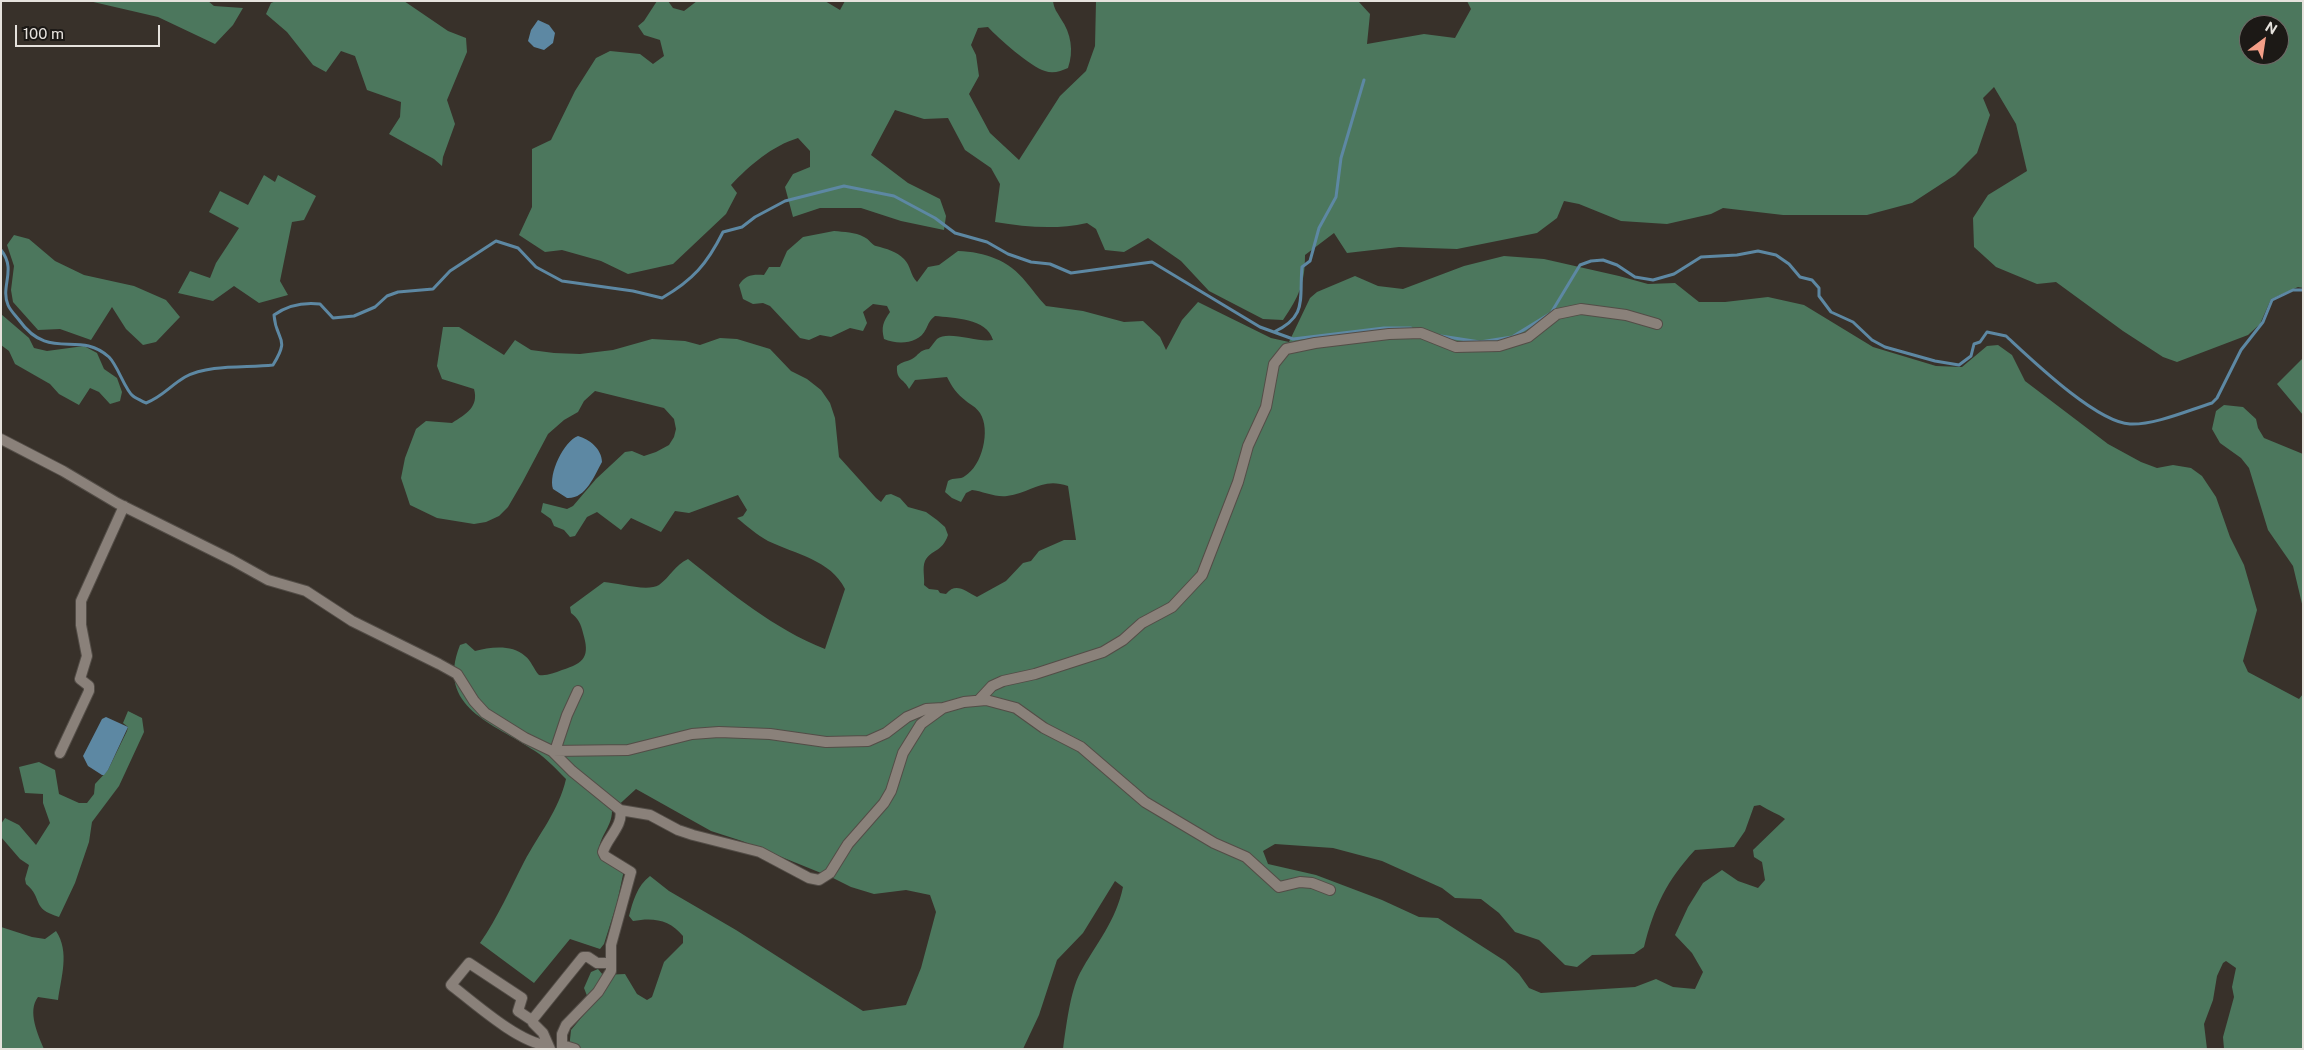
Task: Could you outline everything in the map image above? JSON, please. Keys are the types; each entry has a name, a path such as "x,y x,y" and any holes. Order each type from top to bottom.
{"street":[{"path":"979,700 992,686 1004,681 1034,674 1103,652 1123,640 1142,623 1172,606 1202,575 1238,482 1248,446 1266,407 1274,364 1286,349 1315,342 1390,334 1421,333 1456,347 1499,346 1528,337 1557,314 1581,309 1626,315 1657,324"},
{"path":"1,439 124,506 268,580 306,591 359,624 457,674 474,701 485,713 525,738 554,751 572,771 620,810 650,815 678,830 760,852 809,878 819,880 830,873 848,844 884,803 910,740 921,724 943,708"},
{"path":"60,753 89,691 89,686 80,679 87,656 80,624 81,601 124,506"},
{"path":"554,751 578,691"},
{"path":"554,751 628,750 692,734 719,732 770,734 784,738 826,742 868,741 886,733 907,717 926,709 943,708 979,700 1016,708 1044,728 1082,747 1145,802 1214,843 1246,857 1279,887 1300,882 1312,883 1330,890"},
{"path":"575,1049 562,1047 562,1034 566,1025 606,980 611,970 612,939 631,872 605,856 603,852 609,836 618,825 621,816 620,810"},
{"path":"533,1021 583,957 588,957 597,963 611,962"},
{"path":"469,963 522,998 518,1011 533,1021 537,1029 543,1033 548,1047 522,1038 450,985 469,963"}],"green space":[{"path":"89,1 208,1 214,6 243,8 233,25 215,44 158,17"},
{"path":"276,1 404,1 448,31 466,38 467,52 447,100 455,124 443,157 442,166 434,159 389,134 400,117 401,102 367,90 355,56 341,51 326,72 313,65 287,32 266,14 271,3"},
{"path":"657,1 668,1 673,8 684,11 697,1 825,1 840,10 845,1 1053,1 1069,36 1071,55 1068,68 1051,72 1039,68 1015,52 988,27 978,28 971,45 976,55 979,76 969,94 990,133 1019,160 1060,96 1086,71 1095,46 1096,1 1358,1 1370,14 1367,44 1424,34 1455,38 1471,9 1467,1 2303,1 2303,288 2298,287 2271,299 2260,324 2248,335 2177,362 2163,357 2123,331 2056,282 2037,284 1996,267 1974,247 1973,218 1988,195 2027,171 2016,124 1994,87 1983,98 1990,115 1977,153 1955,175 1912,203 1867,215 1783,215 1723,208 1711,214 1667,224 1621,221 1579,204 1564,201 1557,218 1537,233 1457,249 1399,247 1347,253 1334,233 1305,255 1304,274 1300,289 1283,320 1263,319 1209,291 1181,261 1148,238 1124,252 1105,250 1096,229 1087,223 1041,227 995,222 1000,184 991,168 965,150 948,118 924,119 895,110 871,155 908,183 940,199 946,216 944,230 901,221 861,208 820,208 793,217 785,187 793,174 810,167 810,151 798,138 770,151 731,185 737,193 726,214 673,264 628,274 601,261 562,250 545,252 519,235 532,207 532,149 551,140 575,91 596,58 610,51 640,54 653,64 664,56 660,40 644,35 638,26 644,21"},
{"path":"264,175 275,182 278,175 316,196 304,220 292,222 280,281 288,295 259,303 234,286 213,301 178,293 190,271 210,278 216,263 239,228 209,212 220,191 248,205"},
{"path":"834,231 861,235 875,245 901,256 917,282 928,267 939,265 958,251 987,255 1004,263 1019,274 1046,306 1083,311 1124,322 1143,321 1160,337 1166,350 1182,320 1198,302 1271,338 1289,342 1310,298 1317,292 1355,276 1378,286 1403,289 1464,266 1504,256 1544,259 1648,284 1675,283 1699,302 1725,302 1768,297 1804,305 1873,347 1936,366 1962,367 1987,346 1998,345 2012,355 2025,381 2108,444 2141,462 2157,468 2173,465 2191,468 2202,476 2216,497 2230,537 2244,565 2257,610 2243,661 2248,672 2299,699 2303,694 2303,1049 2224,1049 2223,1037 2234,997 2232,987 2236,968 2226,961 2223,963 2217,976 2213,1000 2204,1024 2207,1049 1063,1049 1069,1010 1080,973 1111,922 1120,899 1123,887 1115,881 1083,933 1057,960 1039,1015 1023,1049 569,1049 571,1030 591,1006 584,988 591,972 598,969 603,975 625,974 637,994 647,1000 652,997 664,962 683,943 683,936 667,923 648,919 633,921 629,916 639,889 650,876 669,891 736,930 863,1011 906,1005 921,968 936,912 930,895 906,890 874,894 851,887 742,841 711,831 636,789 612,811 610,823 600,843 599,855 624,870 617,903 604,944 600,949 570,939 534,983 480,943 524,862 554,812 566,779 539,754 487,722 462,699 455,684 454,666 460,645 466,643 475,651 487,648 507,648 520,652 527,658 539,675 550,674 570,667 581,661 586,648 581,627 571,613 570,607 604,582 647,588 659,585 680,564 688,559 771,621 806,641 825,649 845,589 839,579 822,564 768,541 737,518 743,516 747,510 738,495 689,513 675,511 661,532 631,518 621,530 597,512 587,517 575,536 570,537 564,530 554,526 551,519 541,512 543,503 567,509 573,506 596,479 625,452 632,451 644,456 669,445 674,437 676,429 674,419 664,408 595,391 584,401 578,412 564,420 548,434 508,507 499,516 486,522 474,524 437,518 410,505 401,478 405,458 416,429 426,421 452,423 466,413 475,401 474,389 442,379 437,366 443,327 459,327 504,355 515,340 531,350 580,354 613,350 652,339 685,341 700,345 720,338 737,339 770,349 791,371 807,379 821,390 830,403 835,418 839,457 876,498 881,502 886,495 891,494 900,498 908,507 926,512 945,527 948,535 946,541 927,557 924,567 924,585 929,589 938,590 940,593 946,594 950,590 957,588 977,597 1006,581 1023,563 1031,561 1039,551 1064,540 1076,540 1068,486 1051,483 1044,484 1003,496 972,490 966,493 961,502 945,492 948,481 963,477 976,464 985,438 983,420 977,409 957,393 947,377 915,380 909,389 899,377 897,366 912,359 923,350 929,349 937,339 942,337 956,336 979,340 993,340 990,333 984,327 977,323 960,319 935,316 923,334 918,338 908,342 890,341 884,339 883,328 890,312 887,306 873,304 863,312 867,323 863,331 850,328 831,337 820,335 809,340 800,338 770,306 763,303 753,304 743,299 739,285 741,282 750,276 764,275 769,267 780,267 787,251 803,237","holes":["1760,805 1785,819 1753,850 1754,857 1762,862 1765,880 1758,888 1738,881 1722,870 1703,883 1688,907 1675,935 1692,953 1703,972 1695,989 1673,987 1656,979 1635,987 1541,993 1529,988 1519,974 1505,961 1438,918 1419,917 1382,900 1316,875 1268,864 1263,851 1275,844 1333,848 1382,861 1442,888 1455,898 1481,899 1499,913 1515,932 1539,940 1565,965 1577,967 1592,955 1634,954 1644,947 1657,907 1669,883 1685,861 1695,850 1734,847 1745,831 1754,806"]},
{"path":"14,235 29,239 55,261 84,275 134,286 166,300 180,317 156,342 143,345 126,329 112,307 91,340 60,329 38,330 13,302 11,290 14,266 7,245"},
{"path":"1,314 29,338 34,348 47,351 84,346 97,353 104,369 117,378 122,392 120,401 110,404 99,392 90,388 79,405 59,394 50,384 15,364 9,351 1,345"},
{"path":"2303,358 2303,415 2277,384"},
{"path":"2224,405 2243,407 2256,419 2258,428 2264,438 2303,454 2303,608 2293,566 2268,530 2249,468 2241,458 2220,443 2212,429 2216,411"},
{"path":"128,711 142,718 144,732 119,786 92,822 89,842 75,883 59,917 50,914 41,907 35,894 26,884 25,879 29,865 20,859 1,837 1,824 5,818 19,825 36,845 50,823 43,803 43,794 25,793 19,767 39,762 55,770 59,794 79,803 87,803 94,794 95,784 108,770 127,731 128,727 123,723"},
{"path":"1,927 45,939 56,931 63,947 64,956 58,1000 38,997 33,1009 33,1016 44,1049 1,1049"}],"water":[{"path":"538,20 549,25 555,33 553,43 544,50 534,47 528,41 531,30"},
{"path":"578,436 594,445 600,453 602,462 589,486 579,495 567,498 553,489 553,475 558,459 567,444"},
{"path":"106,717 128,727 108,770 102,775 88,766 83,756 102,719"}],"waterway":[{"path":"1274,332 1292,320 1300,306 1302,267 1310,261 1319,228 1336,197 1341,158 1364,80"},
{"path":"1,250 8,264 6,291 8,305 30,333 42,340 53,343 86,345 98,349 112,361 130,393 146,403 157,398 185,377 205,370 273,365 282,344 274,315 285,309 307,303 320,304 333,318 354,316 375,307 387,296 398,292 433,289 450,271 496,241 518,248 536,267 562,281 633,291 662,298 691,278 705,262 723,232 742,227 755,217 785,201 844,186 894,196 935,218 955,233 987,242 1008,254 1031,262 1050,264 1071,273 1152,262 1260,327 1293,339 1384,328 1411,328"},
{"path":"1441,336 1480,342 1512,337 1551,313 1580,265 1591,261 1603,260 1617,265 1635,277 1653,280 1674,274 1701,257 1737,255 1758,251 1776,255 1789,264 1800,277 1812,280 1819,288 1819,296 1831,312 1853,322 1872,340 1885,347 1935,361 1959,365 1971,356 1974,344 1980,342 1987,332 2006,336 2048,374 2083,402 2116,421 2140,424 2161,420 2212,403 2217,398 2241,350 2263,322 2272,300 2293,290 2303,290"}]}
